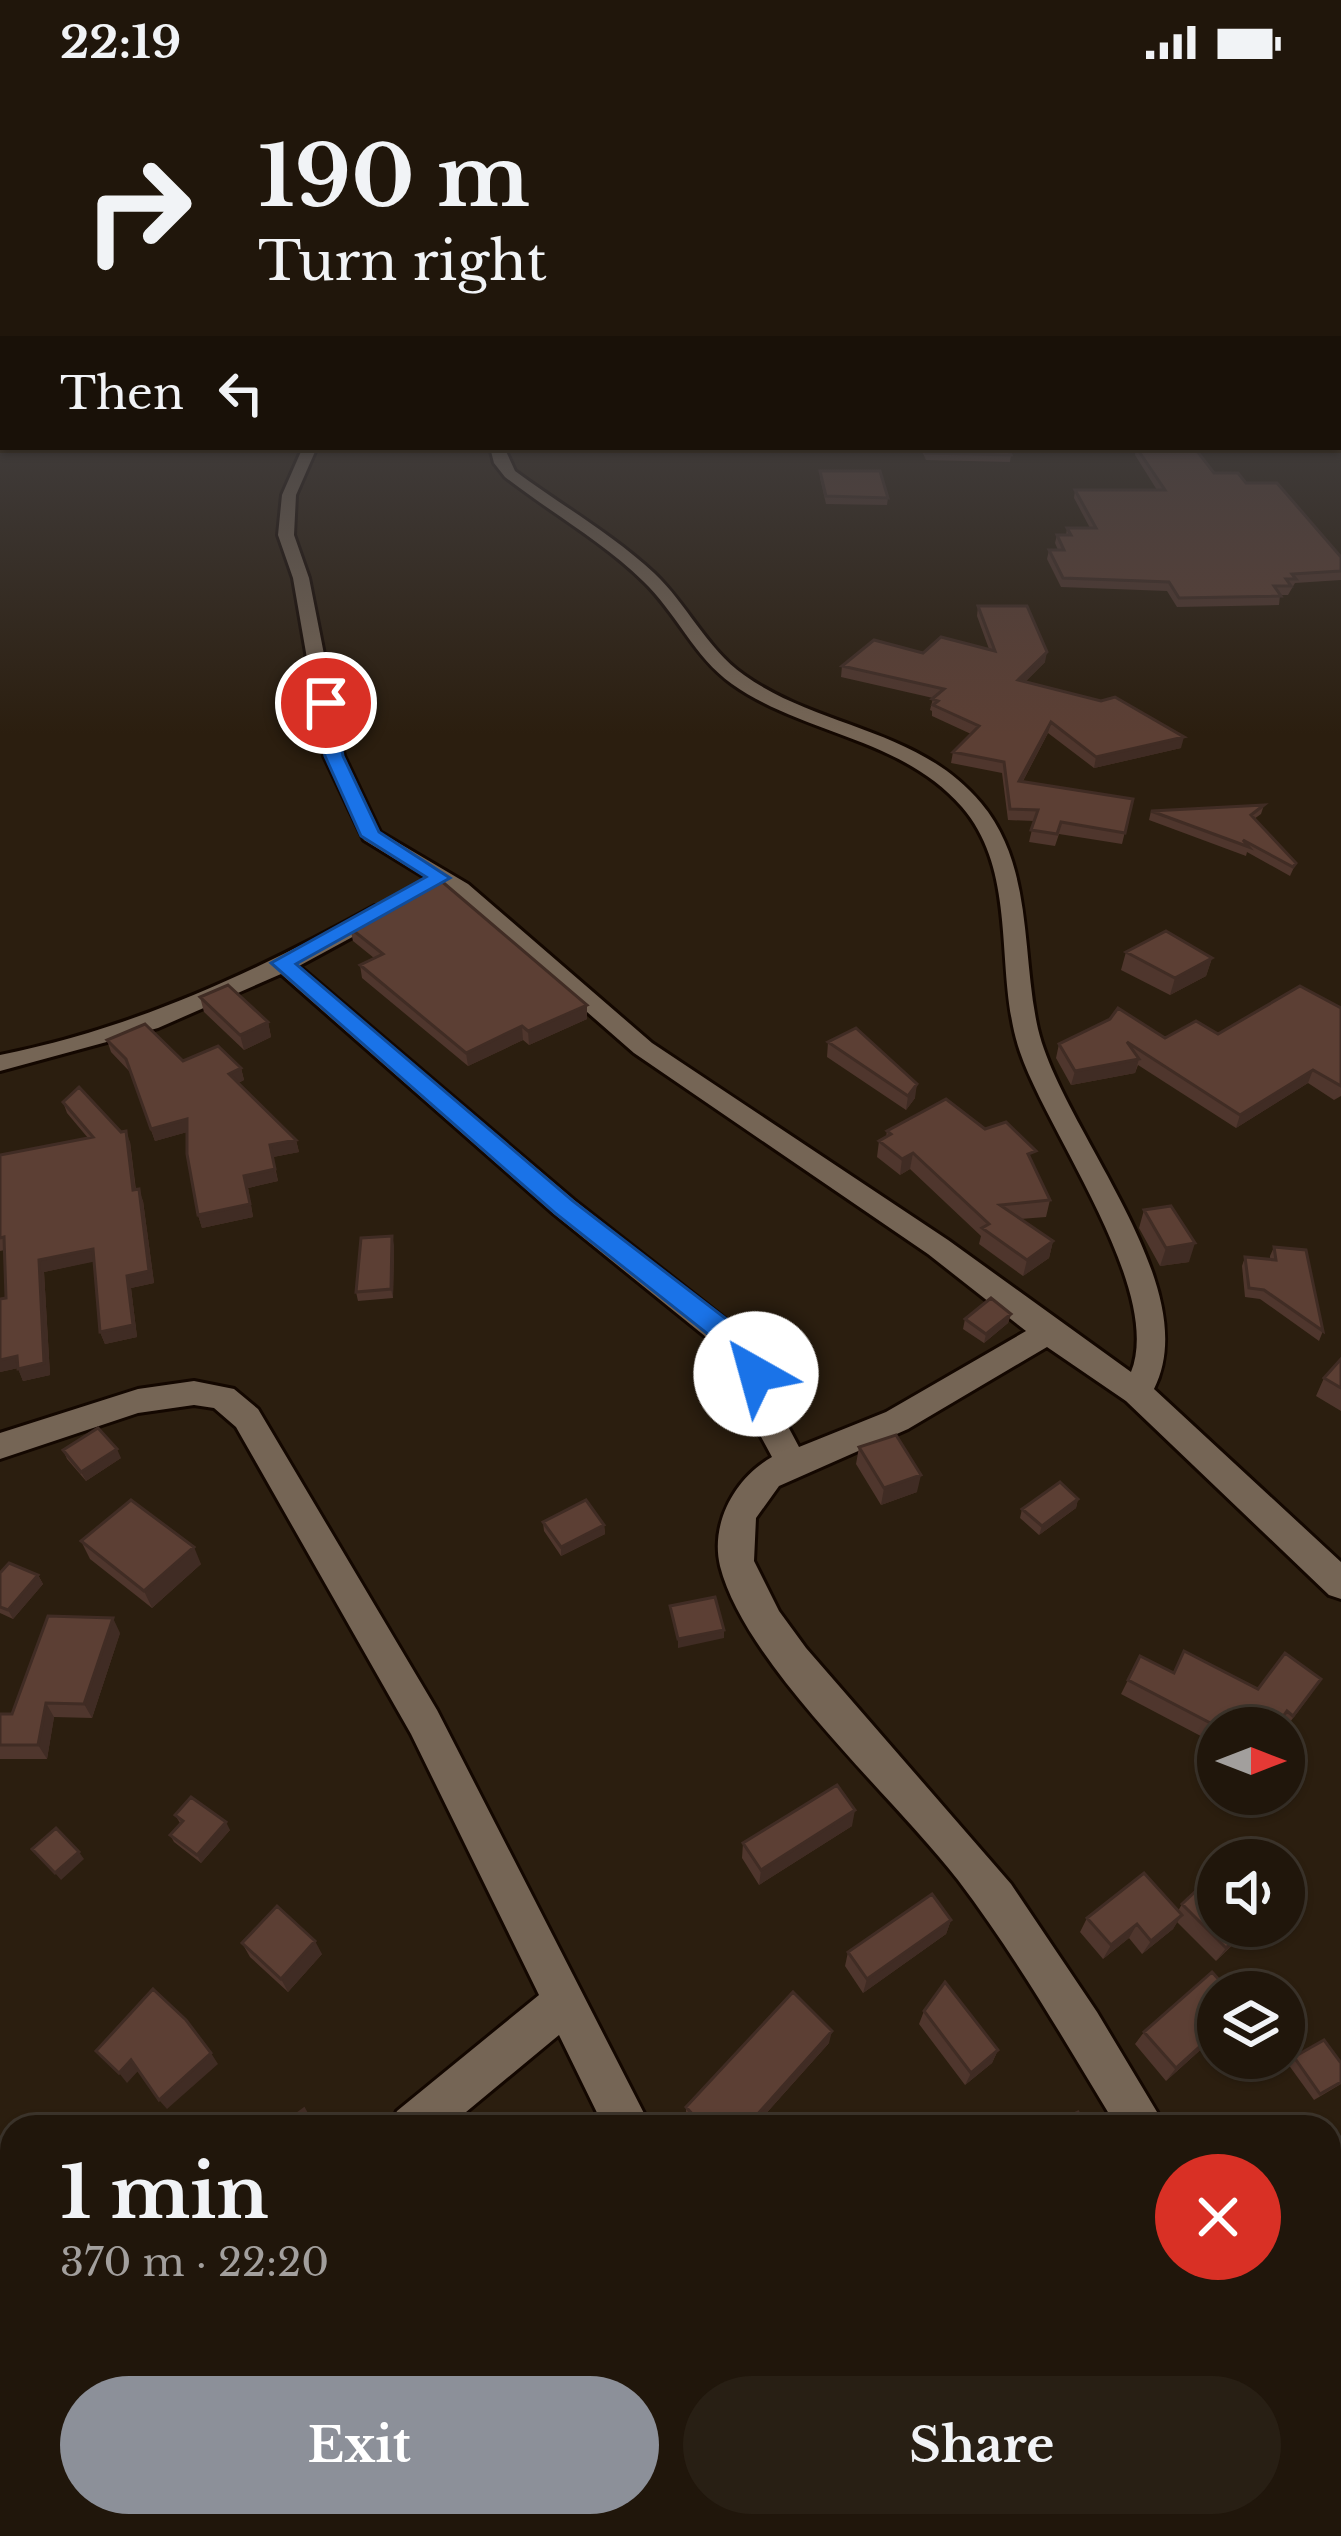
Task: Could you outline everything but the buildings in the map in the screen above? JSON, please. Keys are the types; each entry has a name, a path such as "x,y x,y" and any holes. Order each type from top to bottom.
{"street":[{"path":"288,504 286,536 301,578 334,756 370,836 423,888"},
{"path":"551,504 650,579 736,679 886,746 961,789 993,840 1007,889 1018,940 1024,1029 1033,1055 1109,1212 1147,1305 1153,1348 1137,1392"},
{"path":"0,1063 139,1028 282,963 423,888 460,889 643,1048 938,1247 1137,1392 1336,1570"},
{"path":"282,963 564,1207 737,1344 756,1374 767,1418 791,1462"},
{"path":"1050,1332 922,1409 766,1476 740,1516 734,1537 735,1561 744,1584 800,1665 973,1866 1028,1943 1136,2115"},
{"path":"0,1446 79,1418 156,1399 218,1396 235,1405 259,1433 424,1723 622,2115"},
{"path":"428,2115 565,2002"}],"route":[{"path":"326,703 334,756 370,836 440,878 282,963 564,1207 728,1335 746,1352 756,1374"}]}
